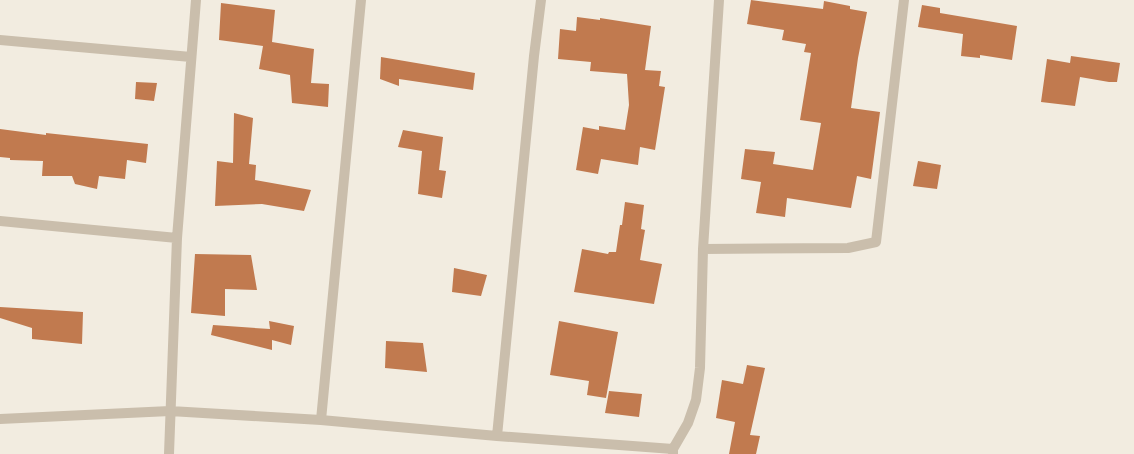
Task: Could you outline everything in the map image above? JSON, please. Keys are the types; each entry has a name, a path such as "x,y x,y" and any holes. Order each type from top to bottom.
{"street":[{"path":"169,454 177,238 196,0"},
{"path":"321,420 361,0"},
{"path":"497,436 534,56 541,0"},
{"path":"0,419 170,411 321,420 673,451 688,424 696,400 700,368 703,249 719,0"},
{"path":"703,249 848,248 876,242 904,0"},
{"path":"0,40 191,57"},
{"path":"0,221 177,238"}],"building":[{"path":"751,0 823,9 824,1 850,6 850,9 867,12 858,58 851,108 880,112 871,179 857,176 851,208 787,198 785,217 756,213 761,182 741,179 745,149 775,152 773,164 813,170 821,123 800,120 811,53 804,52 806,44 782,40 784,30 747,24"},
{"path":"221,3 275,10 272,42 314,49 311,83 329,84 328,107 292,103 290,75 259,69 263,46 219,40"},
{"path":"922,5 940,8 940,13 1017,26 1012,60 980,55 980,58 961,56 963,34 918,27"},
{"path":"577,17 600,20 600,18 651,26 645,70 661,71 659,86 665,87 655,150 640,147 638,165 601,159 598,174 576,170 583,127 599,130 599,126 625,130 629,105 627,74 590,71 591,62 558,59 560,29 576,31"},
{"path":"1071,56 1120,63 1117,82 1080,77 1075,106 1041,102 1047,59 1070,63"},
{"path":"381,57 475,73 473,90 399,79 399,86 380,79"},
{"path":"136,82 157,83 154,101 135,99"},
{"path":"234,113 253,118 249,164 256,165 255,180 311,190 304,211 262,204 215,206 217,161 233,163"},
{"path":"0,129 46,135 46,133 148,144 146,163 127,160 125,179 99,176 97,189 75,184 72,176 42,176 43,161 10,160 10,158 0,157"},
{"path":"403,130 443,137 439,170 446,171 442,198 418,194 422,151 398,147"},
{"path":"918,161 941,165 937,189 913,186"},
{"path":"625,202 644,205 641,229 645,230 640,260 662,264 654,304 574,292 582,249 608,254 609,252 616,252"},
{"path":"195,254 251,255 257,290 225,289 225,316 191,313"},
{"path":"454,268 487,275 481,296 452,292"},
{"path":"0,307 83,312 82,344 32,339 32,328 0,318"},
{"path":"269,321 294,326 291,345 272,340 272,350 211,335 213,325 270,329"},
{"path":"559,321 618,332 606,398 587,395 589,381 550,375"},
{"path":"386,341 423,343 427,372 385,368"},
{"path":"747,365 765,368 750,435 760,436 756,454 729,454 735,422 716,418 722,380 743,384"},
{"path":"609,391 642,394 639,417 605,413"}]}
